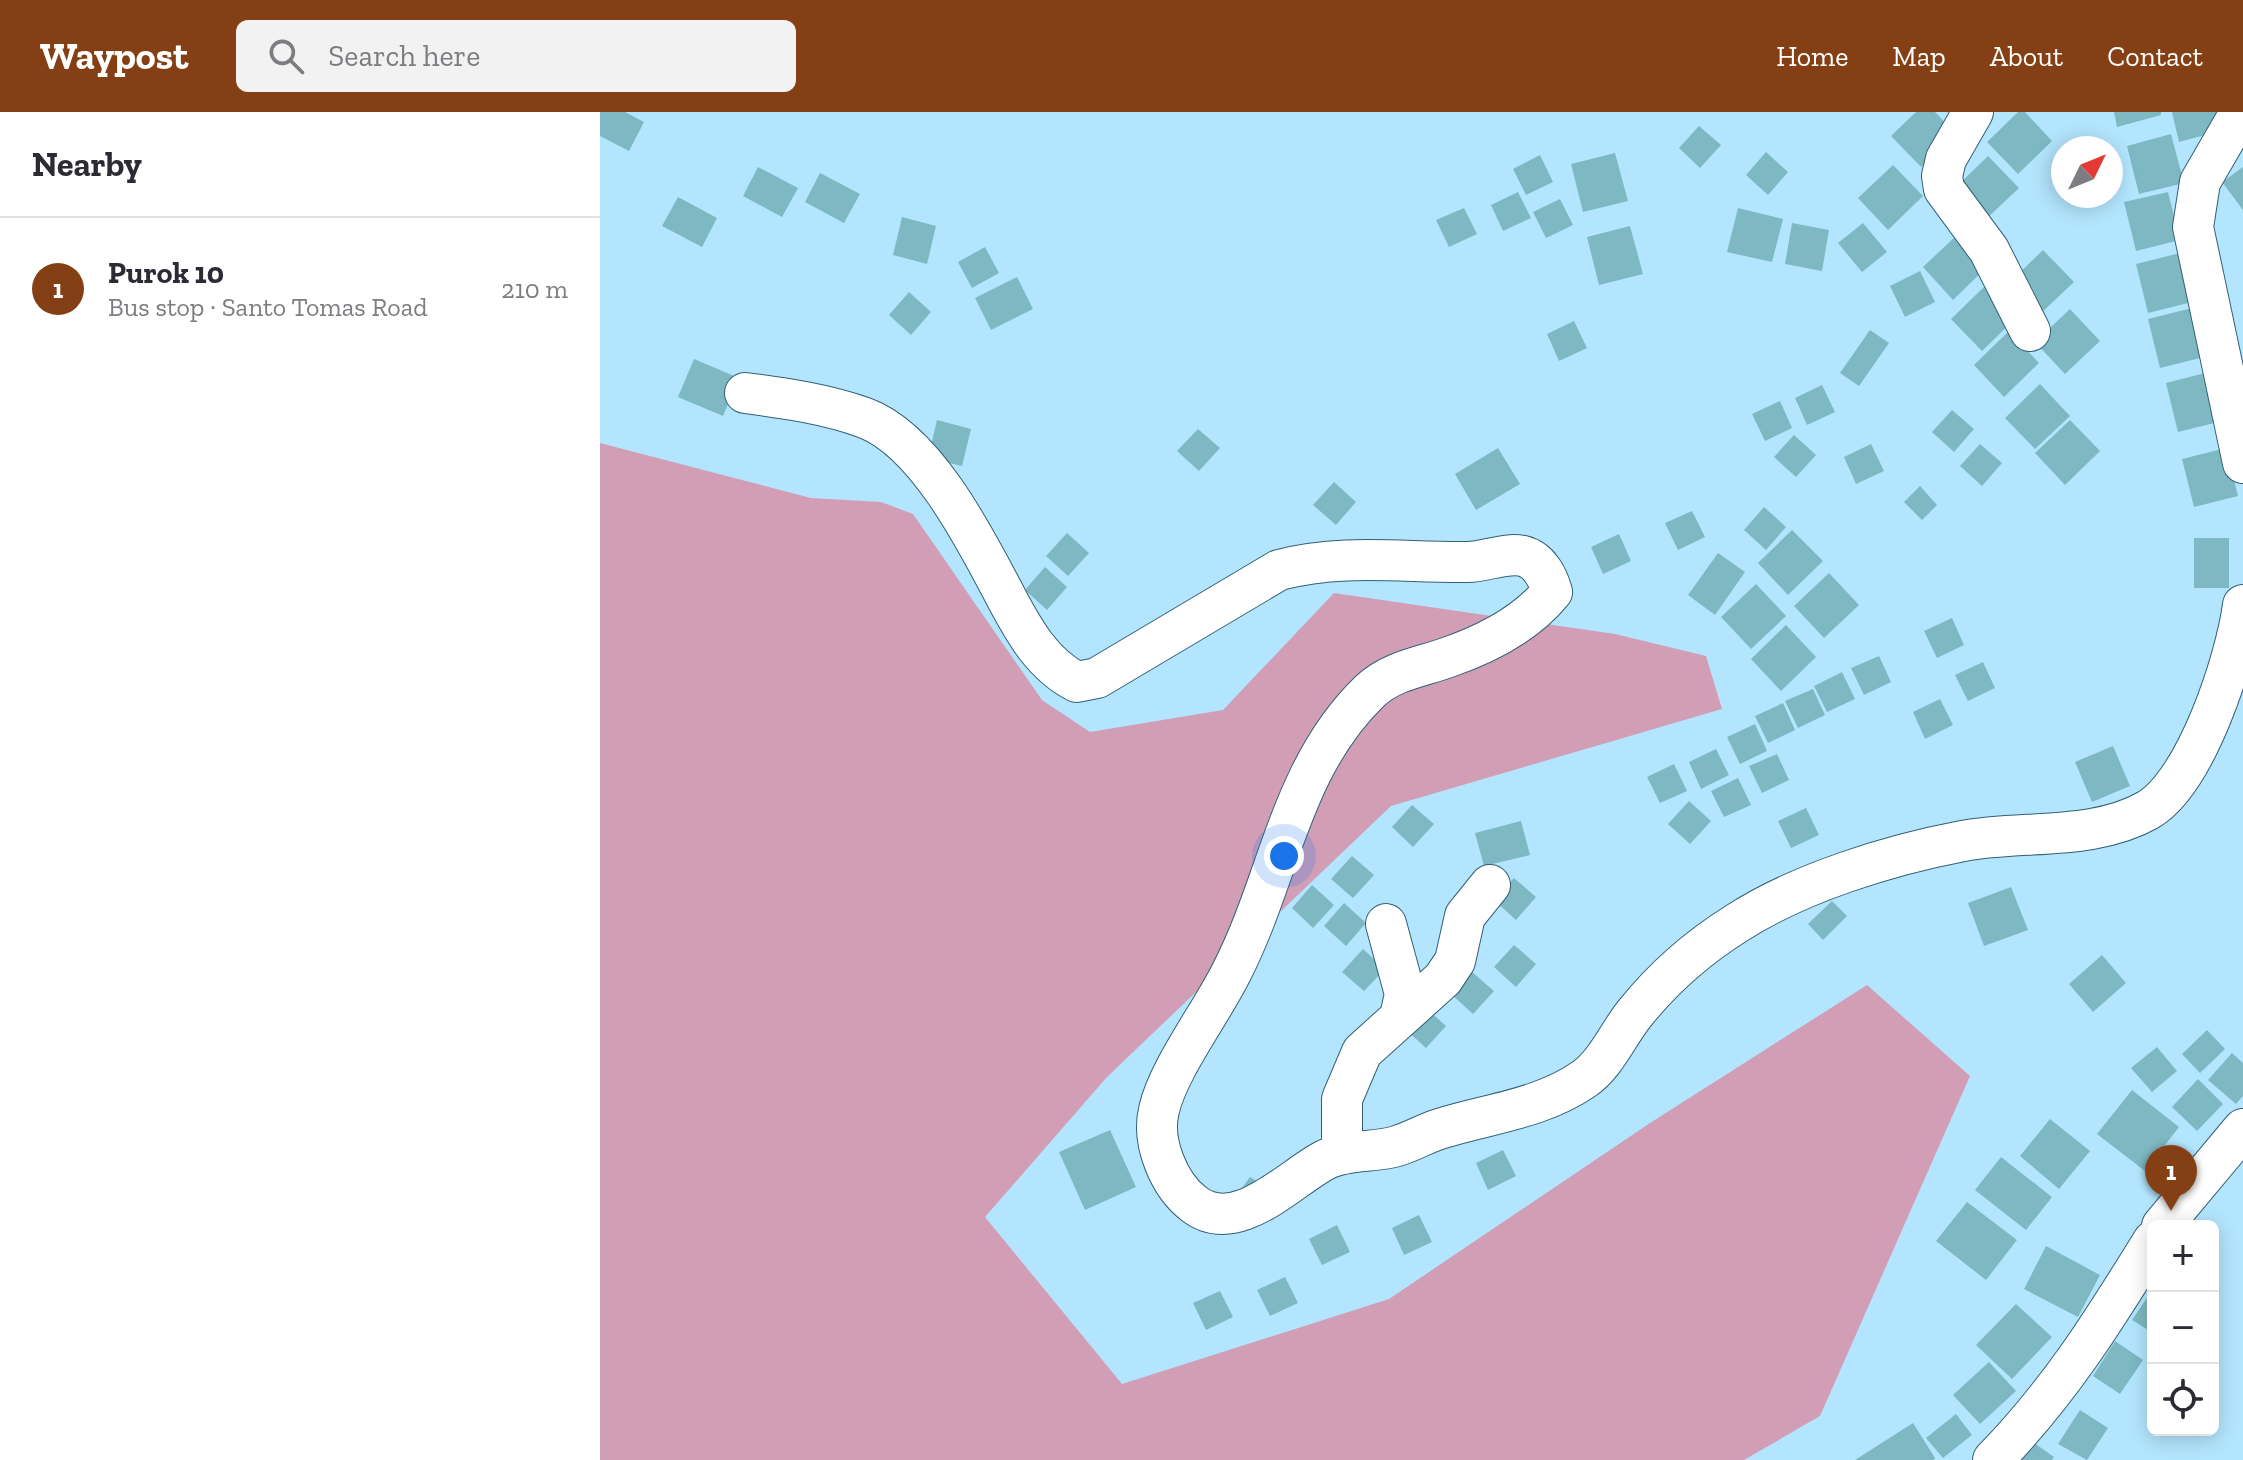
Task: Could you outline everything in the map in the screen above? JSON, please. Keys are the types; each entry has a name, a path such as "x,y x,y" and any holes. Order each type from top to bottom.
{"street":[{"path":"1973,112 1946,159 1942,176 1944,189 1989,250 2030,331"},
{"path":"2239,118 2200,182 2193,227 2243,463"},
{"path":"745,393 790,399 866,418 890,434 927,471 968,524 1033,644 1057,670 1077,682 1097,678 1279,570 1307,562 1389,558 1471,562 1514,555 1539,565 1552,592 1528,616 1479,645 1381,682 1340,725 1292,808 1257,920 1206,1021 1165,1089 1158,1113 1157,1128 1167,1168 1188,1197 1208,1211 1225,1214 1250,1207 1323,1161 1342,1154 1397,1146 1440,1128 1541,1102 1589,1076 1633,1015 1680,963 1777,899 1912,854 1964,841 2084,829 2133,817 2150,809 2183,777 2238,643 2243,605"},
{"path":"1342,1154 1342,1099 1362,1052 1449,970 1455,961 1465,916 1490,885"},
{"path":"1386,924 1405,994 1400,1017"},
{"path":"2167,1220 2243,1129"},
{"path":"1993,1460 2041,1410 2074,1366 2147,1250"}],"shaded area":[{"path":"600,443 811,498 881,502 913,514 1042,700 1090,732 1223,710 1334,593 1615,634 1706,656 1722,709 1391,806 1107,1077 985,1217 1122,1384 1389,1299 1650,1123 1867,985 1970,1076 1820,1416 1744,1460 600,1460"}],"building":[{"path":"600,112 625,112 644,122 629,151 600,136"},
{"path":"1916,112 1935,112 1956,134 1921,167 1891,136"},
{"path":"2018,112 2025,112 2051,140 2018,174 1987,142"},
{"path":"2114,112 2161,112 2161,115 2117,127"},
{"path":"2172,112 2219,112 2223,130 2179,142"},
{"path":"1699,126 1721,145 1700,168 1679,148"},
{"path":"2171,134 2184,183 2139,194 2127,146"},
{"path":"1766,152 1788,172 1768,195 1746,175"},
{"path":"1615,153 1628,201 1583,212 1571,164"},
{"path":"1540,155 1553,182 1526,195 1513,169"},
{"path":"1988,156 2019,188 1984,221 1953,190"},
{"path":"1893,165 1923,196 1888,230 1858,198"},
{"path":"758,167 798,188 782,217 743,196"},
{"path":"2243,167 2243,210 2222,182"},
{"path":"820,173 860,194 844,223 805,202"},
{"path":"1518,192 1531,218 1503,231 1491,205"},
{"path":"2168,192 2180,240 2136,251 2124,202"},
{"path":"678,197 717,218 702,247 662,226"},
{"path":"1560,199 1573,225 1546,238 1533,212"},
{"path":"1464,208 1477,234 1449,247 1436,220"},
{"path":"1738,208 1783,219 1772,262 1727,252"},
{"path":"902,217 936,226 927,264 893,255"},
{"path":"1792,223 1829,230 1822,271 1785,264"},
{"path":"1863,223 1887,252 1862,272 1838,243"},
{"path":"1630,226 1643,274 1599,285 1587,237"},
{"path":"1958,234 1988,266 1953,300 1923,267"},
{"path":"985,247 999,273 972,288 958,262"},
{"path":"2043,250 2074,282 2039,315 2008,284"},
{"path":"2180,253 2192,302 2148,313 2136,264"},
{"path":"1920,271 1935,302 1905,317 1890,286"},
{"path":"1017,277 1033,309 991,330 975,298"},
{"path":"1986,285 2017,317 1982,351 1951,319"},
{"path":"909,292 931,312 911,335 889,315"},
{"path":"2192,308 2204,357 2160,368 2148,319"},
{"path":"2070,309 2100,341 2065,374 2035,342"},
{"path":"1574,321 1587,348 1559,361 1547,334"},
{"path":"1870,330 1889,343 1859,386 1840,373"},
{"path":"2009,331 2039,363 2004,397 1974,365"},
{"path":"694,359 739,378 723,416 678,397"},
{"path":"2209,372 2222,421 2178,432 2166,383"},
{"path":"2040,384 2070,416 2035,449 2005,418"},
{"path":"1822,385 1835,412 1807,425 1795,398"},
{"path":"1780,401 1792,428 1765,441 1752,414"},
{"path":"1952,410 1974,429 1954,452 1932,432"},
{"path":"937,420 971,429 962,466 928,458"},
{"path":"2070,420 2100,451 2065,485 2035,453"},
{"path":"1198,429 1220,448 1199,471 1177,451"},
{"path":"1794,435 1816,455 1796,477 1774,457"},
{"path":"1871,444 1884,471 1856,484 1844,457"},
{"path":"1980,444 2002,463 1982,486 1960,466"},
{"path":"1498,448 1520,484 1476,510 1455,474"},
{"path":"2226,448 2238,496 2194,507 2182,459"},
{"path":"1334,482 1356,502 1336,525 1313,505"},
{"path":"1920,486 1937,505 1922,520 1904,502"},
{"path":"1764,507 1786,527 1766,550 1744,530"},
{"path":"1692,511 1705,537 1678,550 1665,523"},
{"path":"1792,530 1823,561 1788,595 1758,563"},
{"path":"1067,533 1089,553 1068,576 1046,556"},
{"path":"1619,534 1631,561 1603,574 1591,547"},
{"path":"2194,538 2229,538 2229,588 2194,588"},
{"path":"1718,553 1745,572 1715,615 1688,595"},
{"path":"1045,567 1067,587 1047,610 1025,590"},
{"path":"1829,573 1859,605 1824,638 1794,606"},
{"path":"1756,584 1786,616 1751,649 1721,617"},
{"path":"1952,618 1964,645 1937,658 1924,631"},
{"path":"1786,625 1816,657 1781,691 1751,659"},
{"path":"1879,656 1891,682 1864,695 1851,668"},
{"path":"1983,662 1995,688 1968,701 1955,675"},
{"path":"1842,672 1855,699 1827,712 1814,686"},
{"path":"1813,689 1825,715 1798,728 1785,701"},
{"path":"1940,699 1953,725 1925,739 1913,712"},
{"path":"1783,703 1795,730 1768,743 1755,716"},
{"path":"1755,724 1767,751 1740,764 1727,737"},
{"path":"2113,746 2130,786 2092,802 2075,762"},
{"path":"1716,749 1729,775 1701,789 1689,762"},
{"path":"1777,754 1789,780 1762,793 1749,766"},
{"path":"1674,764 1687,791 1660,803 1647,777"},
{"path":"1738,778 1751,805 1724,817 1711,791"},
{"path":"1689,801 1711,821 1690,844 1668,824"},
{"path":"1412,805 1434,824 1413,847 1392,827"},
{"path":"1806,808 1819,835 1791,848 1778,821"},
{"path":"1521,821 1530,855 1484,866 1475,833"},
{"path":"1352,856 1374,875 1353,898 1331,879"},
{"path":"1514,878 1536,897 1516,920 1494,900"},
{"path":"1312,885 1334,905 1313,928 1292,908"},
{"path":"2011,887 2028,930 1984,946 1968,903"},
{"path":"1832,901 1847,916 1823,940 1808,924"},
{"path":"1344,903 1366,923 1346,946 1324,926"},
{"path":"1514,945 1536,964 1516,987 1494,967"},
{"path":"1363,949 1385,969 1364,991 1342,972"},
{"path":"2102,955 2126,983 2093,1012 2069,984"},
{"path":"1472,972 1494,991 1473,1014 1451,994"},
{"path":"1424,1006 1446,1026 1426,1048 1404,1028"},
{"path":"2207,1030 2225,1049 2200,1073 2182,1054"},
{"path":"2157,1047 2177,1071 2152,1092 2131,1068"},
{"path":"2232,1053 2243,1063 2243,1096 2236,1104 2208,1080"},
{"path":"2198,1079 2223,1104 2197,1131 2172,1107"},
{"path":"2132,1090 2179,1127 2145,1171 2097,1134"},
{"path":"2050,1119 2090,1151 2059,1189 2020,1156"},
{"path":"1110,1130 1136,1187 1085,1210 1059,1152"},
{"path":"1503,1150 1516,1176 1488,1190 1476,1163"},
{"path":"2001,1157 2052,1197 2026,1230 1975,1190"},
{"path":"1250,1177 1265,1186 1257,1198 1242,1188"},
{"path":"1967,1202 2017,1240 1986,1280 1936,1241"},
{"path":"1419,1215 1432,1242 1404,1255 1392,1228"},
{"path":"1337,1225 1350,1252 1322,1265 1309,1239"},
{"path":"2046,1246 2100,1275 2078,1317 2024,1289"},
{"path":"1285,1277 1298,1303 1270,1316 1257,1290"},
{"path":"1220,1291 1233,1317 1206,1330 1193,1303"},
{"path":"2147,1298 2147,1329 2132,1320"},
{"path":"2016,1304 2052,1337 2012,1379 1976,1345"},
{"path":"2115,1341 2143,1360 2120,1394 2093,1376"},
{"path":"1989,1362 2016,1391 1980,1424 1953,1395"},
{"path":"2080,1410 2108,1428 2087,1460 2058,1444"},
{"path":"1956,1414 1972,1435 1943,1458 1926,1438"},
{"path":"1913,1423 1935,1458 1933,1460 1855,1460"},
{"path":"2027,1438 2054,1457 2052,1460 2012,1460"}],"place":[{"name":"Purok 10","path":"2171,1211"}]}
